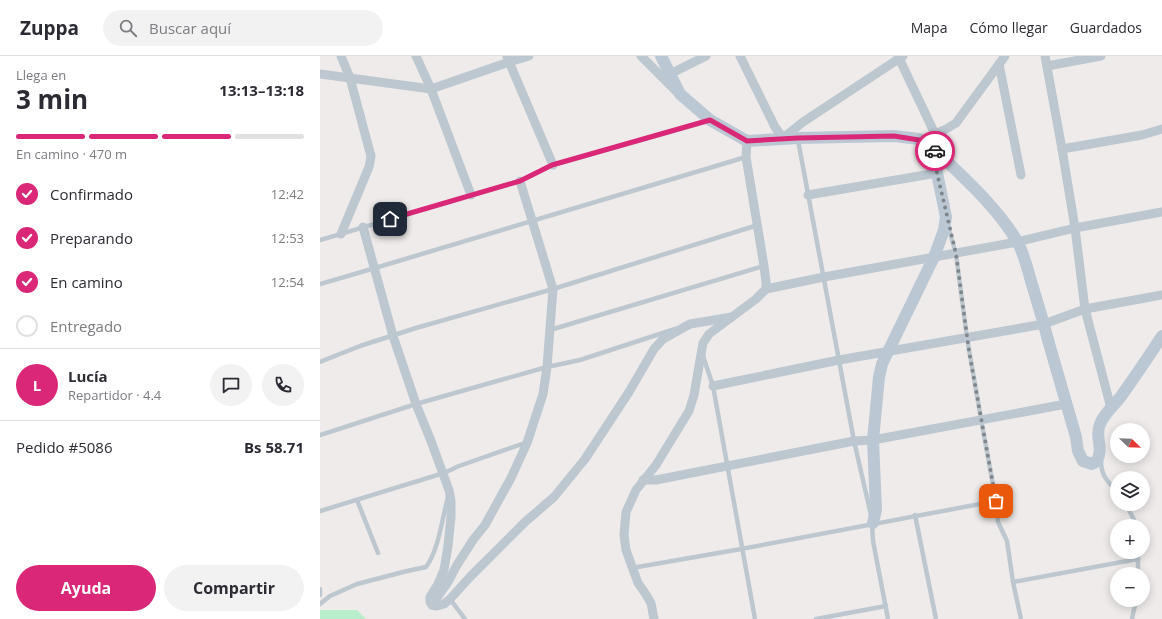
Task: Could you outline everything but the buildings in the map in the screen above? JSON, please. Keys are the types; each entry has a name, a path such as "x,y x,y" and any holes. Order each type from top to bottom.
{"street":[{"path":"340,234 369,167 371,156 350,78 341,56"},
{"path":"416,56 431,89 471,195"},
{"path":"320,74 431,89 508,59 529,56"},
{"path":"641,56 680,94 710,120 747,141 783,138 900,137 919,140 928,144 935,150 986,201 1005,223 1018,242 1025,260 1044,324 1076,437 1078,451 1083,461 1092,464 1096,462 1100,452 1097,431 1102,420 1121,396 1162,336"},
{"path":"661,56 680,94"},
{"path":"670,74 706,56"},
{"path":"740,56 775,127 783,138"},
{"path":"935,134 956,123 1005,56"},
{"path":"1045,56 1075,228 1085,309 1111,408"},
{"path":"1047,66 1101,56"},
{"path":"783,138 803,122 900,57 935,134 937,173 946,217 944,230 934,257 882,364 879,377 873,440 876,510 873,523"},
{"path":"508,59 552,165"},
{"path":"1000,64 1022,175"},
{"path":"1062,149 1142,135 1162,129"},
{"path":"747,141 746,157 758,225 766,289"},
{"path":"808,195 937,173"},
{"path":"432,605 448,582 473,540 486,525 512,478 527,443 543,394 547,367 553,289 520,181"},
{"path":"654,619 651,603 646,593 638,583 626,550 624,522 629,502 636,490 656,465 689,411 694,395 703,343 709,334 756,299 766,289 824,276 1018,242 1075,228 1162,212"},
{"path":"363,227 393,336 416,404 449,490 451,517 446,558 444,570 430,597 430,602 432,605"},
{"path":"713,386 839,360 1044,324 1085,309 1162,295"},
{"path":"432,605 444,604 450,599 524,522 554,497 585,459 629,392 654,349 663,340 690,324 732,317"},
{"path":"643,480 656,480 854,441 873,440 1066,404"}],"lane":[{"path":"320,240 520,181 552,165 710,120"},
{"path":"798,138 854,441 873,523 873,541 888,619"},
{"path":"320,284 746,157"},
{"path":"946,217 956,254 967,338 996,501 998,522 1007,540 1013,582 1021,619"},
{"path":"320,362 360,346 416,328 553,289 758,225"},
{"path":"549,330 764,266"},
{"path":"320,435 416,404 547,367 580,360 690,324"},
{"path":"701,353 713,386 755,619"},
{"path":"320,511 444,474 459,466 527,443"},
{"path":"1100,452 1101,470 1110,484"},
{"path":"320,604 330,596 357,584 426,567 432,556 440,531 449,490"},
{"path":"357,500 378,552"},
{"path":"632,568 742,549 915,515 996,501"},
{"path":"915,515 936,619"},
{"path":"1013,582 1138,559 1138,567"},
{"path":"320,589 320,595"},
{"path":"450,599 465,619"},
{"path":"816,619 886,606"},
{"path":"1132,619 1135,607"}],"green space":[{"path":"320,610 357,610 366,619 320,619"}],"way so far":[{"path":"935,151 937,173 946,217 956,254 969,351 996,501"}],"route":[{"path":"390,219 520,181 552,165 710,120 747,141 798,138 894,136 919,140 928,144 935,151"}]}
